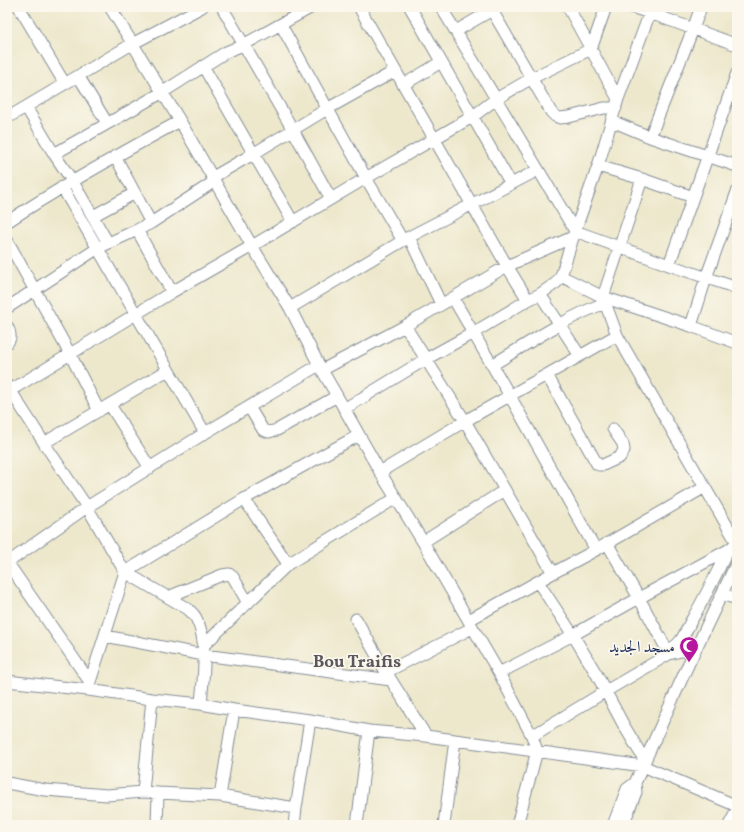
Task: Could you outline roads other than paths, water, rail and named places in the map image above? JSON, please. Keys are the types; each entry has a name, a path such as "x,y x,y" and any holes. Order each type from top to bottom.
{"street":[{"path":"19,7 65,84"},
{"path":"110,7 163,92 252,246 290,308 344,409 499,673 532,736 537,751 517,825"},
{"path":"7,118 79,77 132,44 202,7"},
{"path":"222,7 332,199"},
{"path":"359,7 528,300"},
{"path":"410,7 511,184"},
{"path":"441,7 538,170 574,234"},
{"path":"568,7 591,49 617,103"},
{"path":"201,704 204,650 197,618 188,609 125,572 87,508 8,388 70,354 172,292 472,117 496,99 532,78 591,49 606,7"},
{"path":"631,7 651,10 693,29 737,45"},
{"path":"650,137 701,7"},
{"path":"54,154 163,92 226,52 243,45 306,8"},
{"path":"456,31 491,8 551,112 555,116 560,118 569,117 617,103"},
{"path":"344,409 426,359 540,294 556,283 561,276 598,166 617,103 651,10"},
{"path":"280,24 366,178 406,239 441,304"},
{"path":"404,85 441,62"},
{"path":"203,66 293,222"},
{"path":"7,308 98,248 151,223 253,154 327,109 395,71"},
{"path":"669,265 737,73"},
{"path":"79,77 107,123"},
{"path":"26,107 108,243"},
{"path":"7,221 115,156 180,121"},
{"path":"612,121 650,137 737,166"},
{"path":"115,156 151,223"},
{"path":"598,166 642,179 693,197"},
{"path":"290,308 406,239 538,170"},
{"path":"642,179 604,300 617,334 705,487 734,545"},
{"path":"62,187 205,433"},
{"path":"691,326 706,278 737,192"},
{"path":"92,216 135,193"},
{"path":"137,230 172,292"},
{"path":"89,686 7,562 87,508 205,433 248,407 405,326 508,266 574,234 620,247 737,288"},
{"path":"7,240 70,354 99,411"},
{"path":"561,276 604,300 691,326 737,343"},
{"path":"540,294 580,356"},
{"path":"453,298 510,396 596,550"},
{"path":"492,365 560,324 592,308 604,300"},
{"path":"7,326 10,330 10,337 9,342 7,343"},
{"path":"405,326 464,421 553,573"},
{"path":"380,472 464,421 617,334"},
{"path":"44,443 168,370"},
{"path":"547,375 598,465 603,465 620,457 624,450 623,444 613,429"},
{"path":"248,407 263,430 269,432 277,430 337,396"},
{"path":"110,405 150,468"},
{"path":"89,686 125,572 244,499 359,435"},
{"path":"105,636 389,676 553,573 705,487"},
{"path":"423,542 505,490"},
{"path":"204,650 248,603 288,564 396,498"},
{"path":"244,499 288,564"},
{"path":"608,543 666,648 668,649 675,646 681,640 734,545"},
{"path":"499,673 572,635 734,545"},
{"path":"613,825 627,789 635,783 737,562"},
{"path":"168,597 222,575 229,574 233,577 248,603"},
{"path":"538,582 606,691 644,764"},
{"path":"722,594 737,599"},
{"path":"356,620 426,736"},
{"path":"532,736 669,654 681,651 695,651"},
{"path":"7,681 89,686 152,699 201,704 310,720 370,731 426,736 644,764 737,806"},
{"path":"143,792 152,699"},
{"path":"220,796 234,710"},
{"path":"294,825 310,720"},
{"path":"358,825 370,731"},
{"path":"444,825 455,740"},
{"path":"7,783 45,790 107,795 143,792 220,796 296,808"},
{"path":"623,825 636,792 635,783"},
{"path":"157,825 158,793"},
{"path":"729,825 737,810"}],"place":[{"name":"مسجد الجديد","path":"689,663"}],"district":[{"name":"Bou Traifis","path":"357,661"}]}
